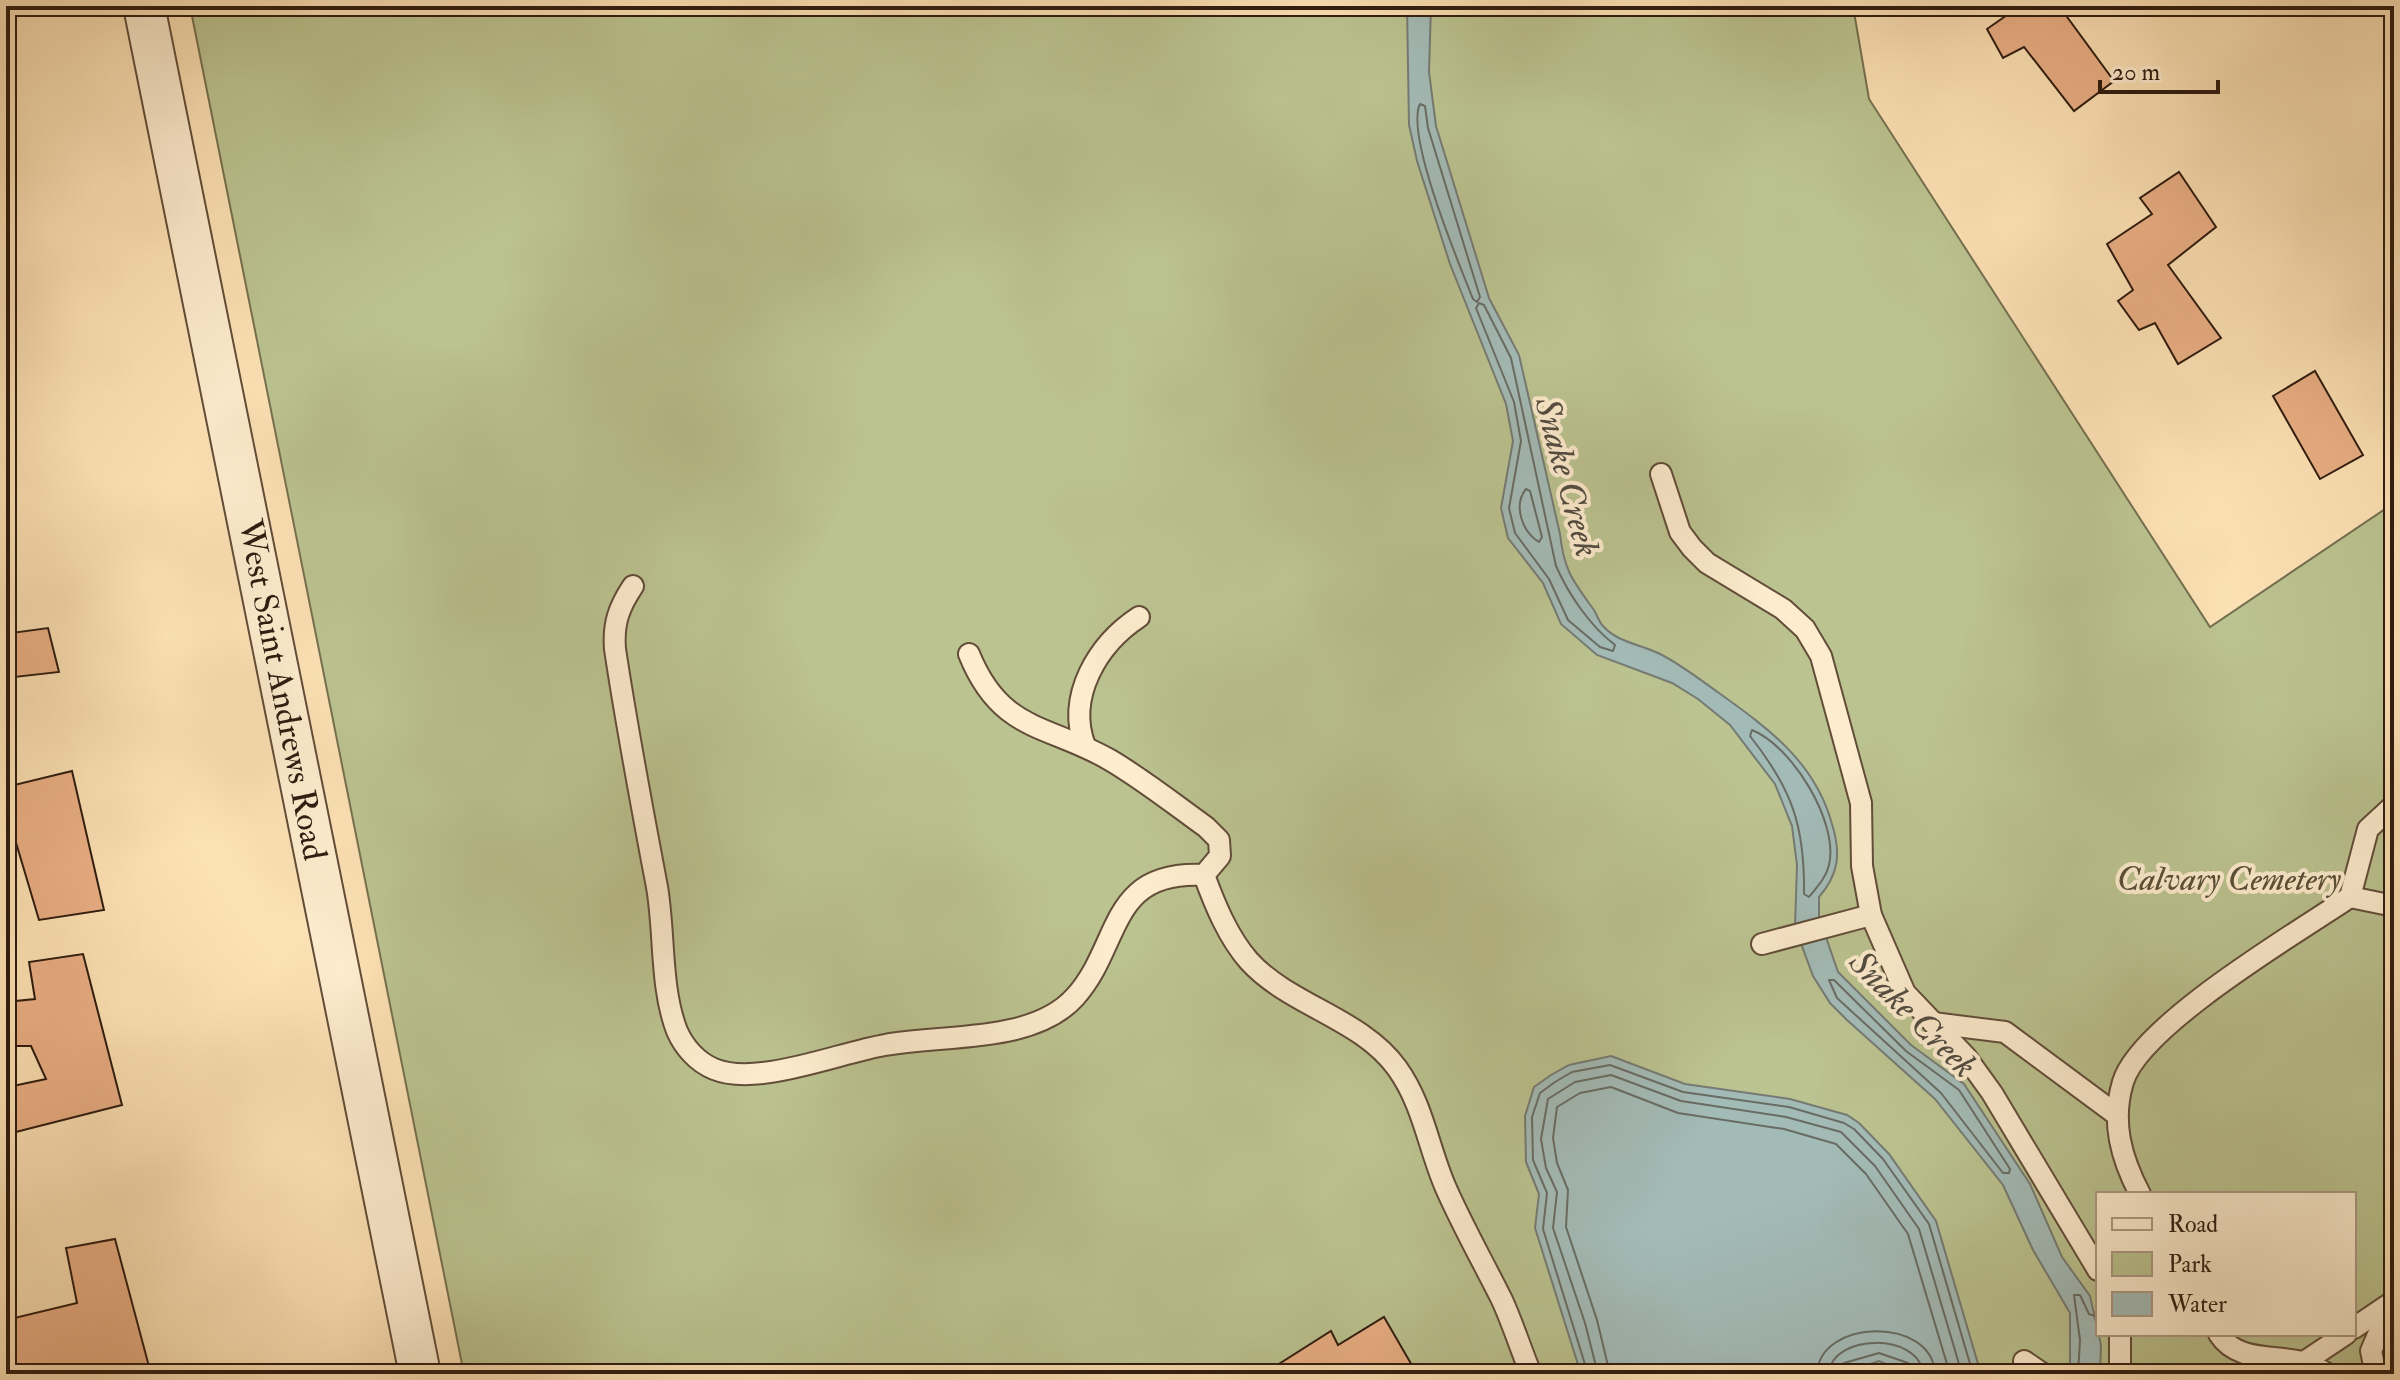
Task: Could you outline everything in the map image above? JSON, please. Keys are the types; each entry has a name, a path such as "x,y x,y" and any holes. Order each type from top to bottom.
{"street":[{"name":"West Saint Andrews Road","path":"144,6 420,1374"}],"lane":[{"path":"1661,474 1680,532 1692,548 1707,563 1783,609 1805,629 1821,656 1861,803 1862,866 1871,915 1905,993 1966,1057 1992,1093 2096,1267"},
{"path":"633,586 621,603 613,628 640,813 657,887 668,987 682,1042 693,1055 713,1069 758,1076 880,1045 1010,1030 1050,1016 1075,998 1121,911 1140,891 1163,878 1204,875 1220,856 1219,840 1206,827 1132,773 1085,746 1049,735 1020,720 991,695 969,654"},
{"path":"1085,746 1079,730 1078,707 1086,680 1103,648 1118,630 1139,617"},
{"path":"2139,1192 2123,1162 2117,1115 2124,1078 2182,1011 2350,897 2368,829 2394,805"},
{"path":"1204,875 1225,925 1249,961 1277,984 1364,1037 1395,1065 1421,1108 1445,1186 1466,1235 1502,1301 1531,1374"},
{"path":"2350,897 2394,906"},
{"path":"1762,944 1871,915"},
{"path":"1933,1023 2005,1032 2117,1115"},
{"path":"2356,1327 2393,1302"},
{"path":"2376,1374 2371,1351 2393,1302"},
{"path":"2120,1336 2120,1374"},
{"path":"2220,1336 2224,1341 2255,1357 2304,1362 2328,1374"},
{"path":"2304,1362 2343,1336"},
{"path":"2024,1361 2043,1374"}],"green space":[{"name":"Calvary Cemetery","path":"190,6 1853,6 1869,99 2210,627 2394,503 2394,1374 464,1374"}],"water":[{"path":"1407,6 1431,6 1429,72 1436,126 1489,298 1519,355 1564,557 1571,575 1600,623 1609,631 1674,662 1738,706 1788,749 1814,782 1824,802 1837,844 1831,880 1819,897 1819,917 1838,972 1911,1045 1964,1084 2030,1184 2062,1257 2090,1296 2096,1336 2099,1336 2101,1345 2100,1374 2070,1374 2070,1313 2033,1250 2003,1185 1935,1099 1830,1003 1813,976 1795,927 1797,865 1792,826 1775,784 1730,725 1698,699 1672,683 1597,655 1561,624 1543,583 1508,538 1501,508 1513,441 1506,404 1450,264 1417,161 1409,125"},
{"path":"1611,1056 1685,1084 1790,1099 1847,1115 1859,1123 1889,1154 1936,1221 1981,1374 1911,1374 1879,1361 1840,1374 1581,1374 1535,1228 1539,1194 1526,1162 1525,1116 1534,1087 1551,1075 1569,1065"}],"building":[{"path":"2020,6 2059,6 2114,81 2074,111 2024,47 2003,58 1987,29"},
{"path":"2179,172 2216,227 2168,265 2221,338 2178,364 2155,323 2139,330 2118,301 2133,290 2107,244 2152,214 2140,198"},
{"path":"2315,371 2363,455 2320,479 2273,396"},
{"path":"6,615 12,633 48,628 59,672 6,678"},
{"path":"72,771 104,910 39,920 6,809 6,787"},
{"path":"83,954 122,1105 12,1133 8,1087 46,1079 31,1046 6,1046 6,1002 35,999 29,962"},
{"path":"115,1239 151,1374 6,1374 6,1320 77,1303 66,1248"},
{"path":"1384,1317 1417,1374 1263,1374 1331,1331 1338,1345"}],"water label":[{"name":"Snake Creek","path":"1567,477"},
{"name":"Snake Creek","path":"1913,1014"}]}
